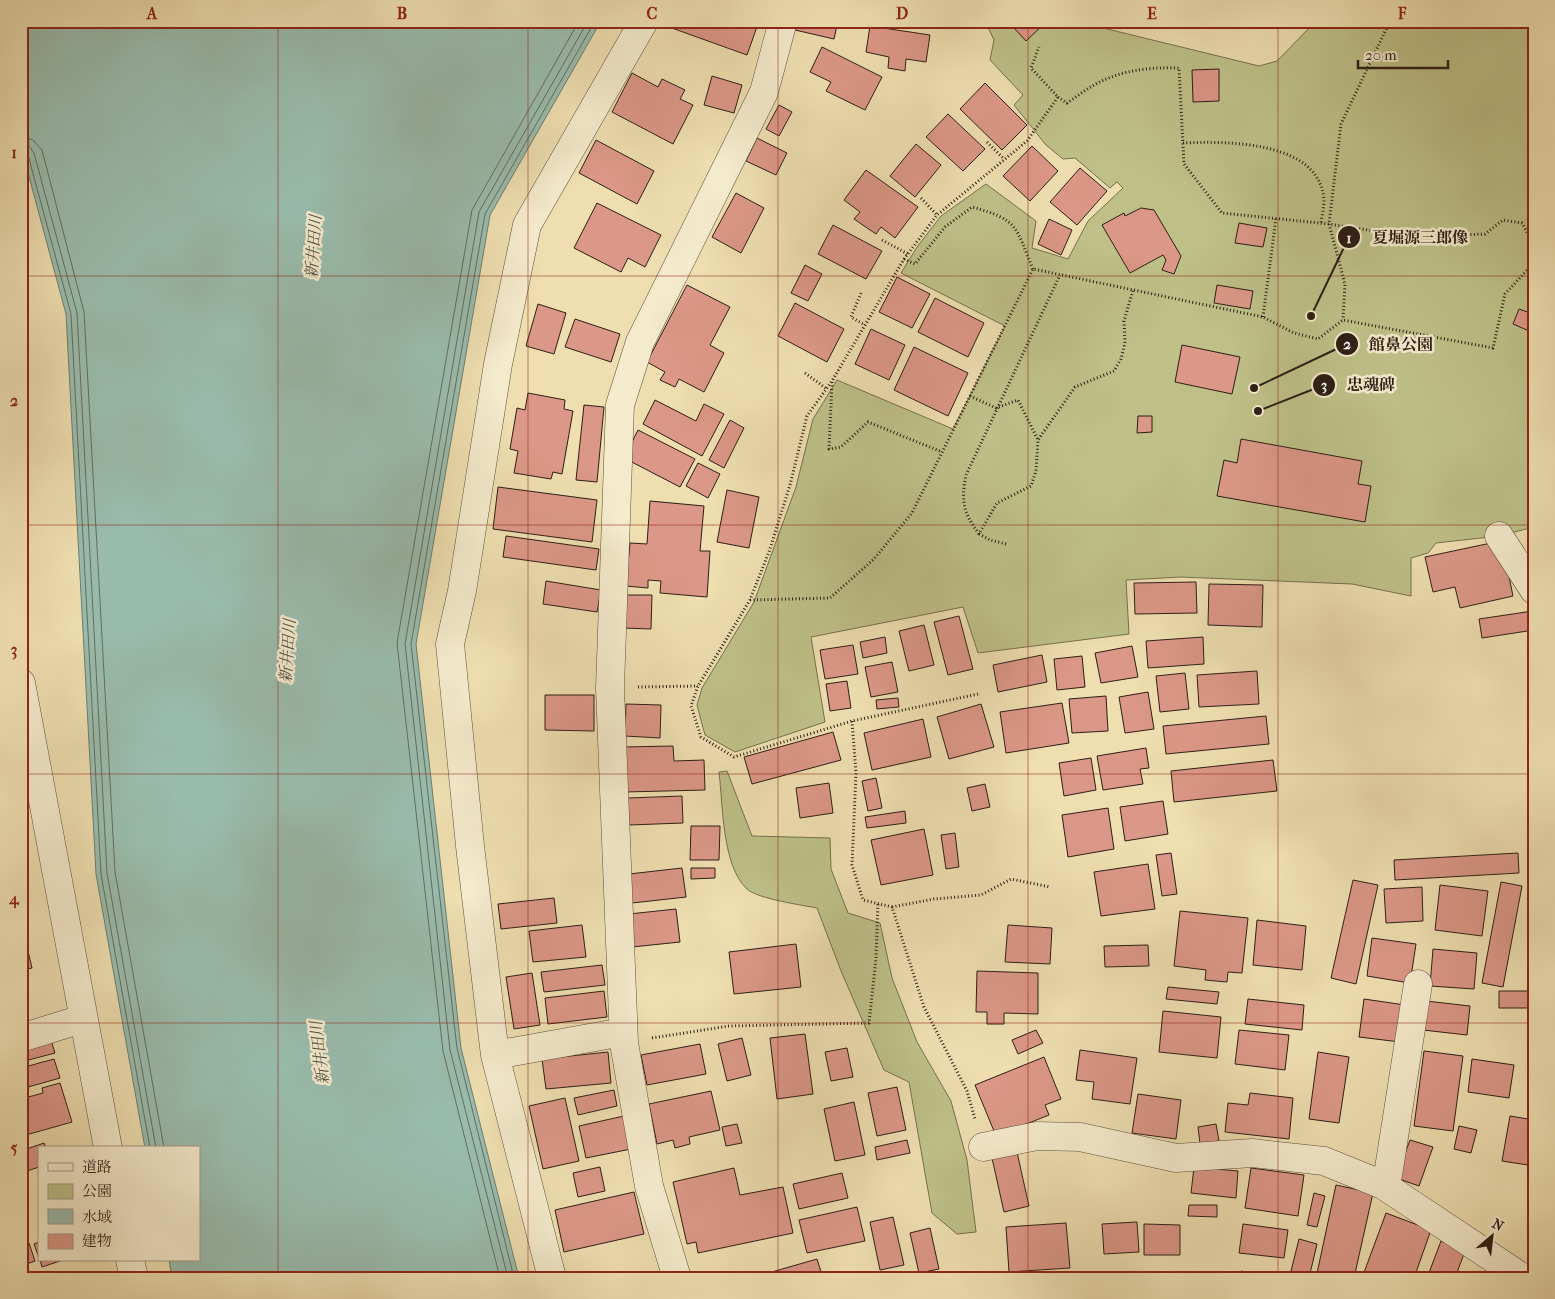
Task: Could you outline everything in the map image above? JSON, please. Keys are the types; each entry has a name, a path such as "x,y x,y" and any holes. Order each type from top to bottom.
{"street":[{"path":"552,1278 495,1055 470,846 450,644 462,591 498,364 527,225 644,21"},
{"path":"677,1278 649,1186 624,1037 610,688 620,405 640,342 764,92 783,21"},
{"path":"1500,536 1534,590"},
{"path":"21,683 82,1019 108,1146"},
{"path":"1383,1185 1388,1175 1418,984"},
{"path":"21,1038 82,1019"},
{"path":"495,1055 624,1037"},
{"path":"983,1147 1046,1136 1080,1137 1176,1158 1252,1152 1324,1160 1383,1185 1523,1278"},
{"path":"130,1262 134,1278"}],"path":[{"path":"1343,320 1344,284 1329,224 1341,124 1390,21"},
{"path":"1033,269 1263,317 1294,333 1318,339 1343,320 1493,348 1505,294 1531,266 1533,243 1522,222 1503,220 1485,234 1413,237 1329,224 1222,213 1184,164 1179,68 1151,67 1113,76 1067,103 1058,97 1031,68 1039,47"},
{"path":"978,694 852,721 734,757 701,738 691,706 698,686 750,600 770,549 790,484 806,416 832,382 904,260 937,215 1027,141 1058,97"},
{"path":"1183,143 1222,141 1248,144 1281,152 1305,163 1317,178 1324,199 1321,223"},
{"path":"988,142 1004,159"},
{"path":"921,198 937,215"},
{"path":"750,600 830,598 874,559 912,513 1033,269 1015,227 1000,214 972,207 945,227 915,264 904,260"},
{"path":"1263,317 1276,218"},
{"path":"882,240 908,254"},
{"path":"1006,544 990,540 979,534 967,517 962,495 966,475 1060,275"},
{"path":"1038,440 1075,387 1114,371 1121,359 1126,343 1124,321 1133,290"},
{"path":"861,293 851,317 865,324"},
{"path":"805,372 827,389"},
{"path":"832,382 829,449 841,446 868,422 942,452"},
{"path":"970,396 996,408 1018,400 1038,440 1036,471 1031,486 997,503 979,534"},
{"path":"610,688 698,686"},
{"path":"852,721 856,773 852,866 863,900 892,907 934,898 981,895 1011,879 1050,887"},
{"path":"624,1037 729,1026 870,1023 876,958 878,904"},
{"path":"892,907 924,1007 967,1091 983,1147"}],"green space":[{"path":"985,21 1089,21 1091,25 1259,66 1277,61 1316,21 1534,21 1534,456 1530,459 1530,528 1499,536 1436,543 1428,553 1411,558 1411,596 1352,584 1181,577 1126,580 1129,634 978,653 963,607 811,637 825,722 735,752 705,735 697,705 702,688 754,602 796,487 813,419 837,380 953,429 1005,326 901,273 917,247 941,216 986,184 1036,221 1032,248 1068,259 1088,221 1123,188 1117,182 1110,188 1075,158 1063,159 1046,145 1014,105 1023,95 990,60 994,40"},
{"path":"727,771 752,836 830,838 831,869 848,913 880,923 892,978 917,1042 951,1101 967,1160 976,1232 957,1234 932,1213 909,1082 884,1070 841,971 817,908 760,896 747,889 739,879 728,851 723,817 719,772"}],"water":[{"name":"新井田川","path":"21,21 601,21 490,215 416,644 461,1048 519,1278 172,1278 169,1262 200,1262 200,1146 145,1146 96,874 66,314 21,147"}],"building":[{"path":"671,21 759,21 747,55 669,27"},
{"path":"798,21 838,21 834,39 795,30"},
{"path":"1023,21 1047,21 1026,41 1015,29"},
{"path":"870,26 930,35 926,62 906,59 905,71 888,68 889,57 866,52"},
{"path":"822,47 882,77 865,110 826,91 831,82 810,72"},
{"path":"1219,69 1219,101 1193,102 1192,70"},
{"path":"632,73 658,87 662,79 685,90 680,99 693,105 673,144 612,112"},
{"path":"712,76 742,85 734,113 704,105"},
{"path":"985,83 1027,125 1002,150 960,109"},
{"path":"779,105 792,112 779,136 766,129"},
{"path":"948,114 985,149 963,171 926,137"},
{"path":"757,138 787,153 776,175 746,161"},
{"path":"596,140 654,171 637,204 579,173"},
{"path":"916,144 941,165 915,197 890,176"},
{"path":"1032,146 1058,171 1030,201 1003,176"},
{"path":"1080,168 1107,191 1077,225 1050,202"},
{"path":"866,170 918,207 895,238 881,227 876,234 854,219 860,212 844,200"},
{"path":"736,193 764,208 741,253 712,237"},
{"path":"597,203 661,235 645,267 628,258 621,272 574,248"},
{"path":"1141,208 1154,210 1181,256 1174,274 1162,270 1166,260 1163,255 1130,273 1102,225 1124,213 1125,216"},
{"path":"1049,219 1072,230 1061,255 1038,244"},
{"path":"1239,223 1267,228 1263,247 1235,243"},
{"path":"833,225 882,251 866,279 818,254"},
{"path":"805,265 822,274 808,301 791,293"},
{"path":"897,277 930,294 912,328 879,312"},
{"path":"687,285 730,307 710,345 724,353 704,392 679,379 675,387 660,380 665,372 647,362"},
{"path":"1217,285 1253,291 1250,309 1214,303"},
{"path":"935,298 984,323 968,357 918,332"},
{"path":"795,303 844,329 827,362 778,336"},
{"path":"538,304 566,313 554,354 526,346"},
{"path":"1519,309 1533,314 1527,330 1513,324"},
{"path":"575,319 620,334 611,362 565,347"},
{"path":"871,329 905,345 889,380 855,364"},
{"path":"1182,345 1240,357 1232,394 1175,382"},
{"path":"914,347 968,373 948,416 894,390"},
{"path":"528,393 565,400 564,409 573,411 562,474 553,472 551,479 514,473 518,451 510,449 517,408 525,410"},
{"path":"655,400 696,421 704,404 724,414 702,456 643,424"},
{"path":"584,405 604,407 597,482 576,480"},
{"path":"1138,416 1152,416 1152,432 1137,433"},
{"path":"730,420 744,428 724,468 709,460"},
{"path":"638,430 695,459 680,487 624,458"},
{"path":"1241,439 1362,461 1358,484 1371,486 1365,522 1217,496 1224,460 1237,463"},
{"path":"698,463 720,474 708,498 686,486"},
{"path":"498,487 597,500 592,542 493,529"},
{"path":"727,490 759,497 749,548 717,542"},
{"path":"650,501 704,506 700,551 710,551 707,597 660,593 661,581 648,580 648,588 626,586 630,543 647,544"},
{"path":"506,536 599,549 596,570 503,557"},
{"path":"1491,543 1508,572 1513,596 1460,608 1455,587 1433,592 1425,557"},
{"path":"546,581 601,590 597,612 543,604"},
{"path":"1196,582 1197,613 1135,614 1134,583"},
{"path":"1209,584 1263,585 1262,627 1208,625"},
{"path":"624,595 652,595 651,629 623,628"},
{"path":"1533,611 1534,630 1482,638 1479,619"},
{"path":"959,616 973,669 948,675 934,622"},
{"path":"924,625 934,665 909,671 899,631"},
{"path":"885,637 887,653 863,658 860,642"},
{"path":"1203,637 1204,664 1148,668 1146,641"},
{"path":"853,645 858,674 825,679 820,650"},
{"path":"1132,646 1138,677 1101,683 1095,653"},
{"path":"1042,655 1047,682 998,692 993,665"},
{"path":"1082,656 1085,687 1057,690 1054,659"},
{"path":"892,662 898,692 871,697 865,667"},
{"path":"1257,671 1259,704 1199,707 1197,675"},
{"path":"1185,673 1189,709 1160,712 1156,676"},
{"path":"847,681 851,708 830,711 826,684"},
{"path":"1148,692 1154,729 1125,733 1119,697"},
{"path":"545,695 594,695 594,731 545,730"},
{"path":"1106,696 1108,731 1072,733 1069,699"},
{"path":"898,698 899,707 877,709 876,700"},
{"path":"1062,703 1069,743 1006,753 1000,712"},
{"path":"626,704 661,705 660,738 625,736"},
{"path":"981,704 994,747 949,759 937,717"},
{"path":"1266,716 1269,744 1166,754 1163,726"},
{"path":"923,719 931,757 872,770 864,733"},
{"path":"833,732 841,760 752,784 744,757"},
{"path":"673,746 674,761 704,760 705,790 625,792 623,747"},
{"path":"1146,748 1149,768 1140,769 1143,784 1103,790 1097,756"},
{"path":"1091,758 1096,790 1064,796 1059,763"},
{"path":"1273,760 1277,791 1174,802 1171,771"},
{"path":"876,778 882,808 868,811 862,781"},
{"path":"829,783 833,813 800,818 796,788"},
{"path":"985,784 990,807 972,811 967,788"},
{"path":"682,796 683,823 629,825 628,798"},
{"path":"1163,801 1168,834 1125,841 1120,807"},
{"path":"1108,808 1114,849 1068,857 1062,815"},
{"path":"905,811 906,823 867,828 865,817"},
{"path":"691,826 720,826 719,860 690,860"},
{"path":"924,829 933,875 881,885 871,840"},
{"path":"955,833 959,867 946,869 941,835"},
{"path":"1171,853 1177,894 1162,896 1156,855"},
{"path":"1518,853 1519,873 1395,880 1394,860"},
{"path":"1148,864 1155,909 1101,916 1094,872"},
{"path":"682,868 686,897 632,903 629,874"},
{"path":"691,868 715,868 715,878 691,879"},
{"path":"1353,880 1378,885 1356,984 1331,978"},
{"path":"1501,882 1522,886 1503,987 1482,983"},
{"path":"1440,885 1488,891 1482,936 1435,930"},
{"path":"1422,887 1423,921 1386,923 1384,889"},
{"path":"554,898 557,923 501,929 498,904"},
{"path":"676,909 680,942 632,947 629,914"},
{"path":"1180,911 1248,918 1242,973 1228,972 1227,982 1205,980 1206,970 1174,966"},
{"path":"1257,920 1306,926 1302,970 1253,965"},
{"path":"21,921 32,968 21,970"},
{"path":"582,925 586,957 533,962 529,931"},
{"path":"1008,925 1052,928 1050,964 1005,962"},
{"path":"1372,938 1416,944 1410,983 1367,976"},
{"path":"796,944 801,987 734,994 729,952"},
{"path":"1148,945 1149,966 1105,967 1104,946"},
{"path":"1433,949 1477,953 1474,989 1430,986"},
{"path":"602,965 605,985 544,992 541,972"},
{"path":"977,971 1038,973 1038,1014 1004,1013 1004,1024 987,1024 987,1012 976,1012"},
{"path":"532,973 540,1025 514,1029 506,977"},
{"path":"1168,987 1219,992 1217,1004 1166,999"},
{"path":"604,991 607,1017 548,1024 545,998"},
{"path":"1499,991 1528,991 1528,1008 1499,1008"},
{"path":"1248,999 1304,1005 1302,1030 1245,1024"},
{"path":"1364,999 1405,1005 1400,1042 1359,1037"},
{"path":"1426,1001 1470,1006 1467,1035 1423,1030"},
{"path":"1163,1011 1221,1017 1217,1058 1159,1052"},
{"path":"1036,1030 1043,1043 1018,1054 1012,1040"},
{"path":"1239,1030 1289,1035 1285,1070 1235,1064"},
{"path":"805,1034 813,1094 777,1099 770,1038"},
{"path":"742,1038 751,1075 727,1081 718,1044"},
{"path":"51,1040 55,1053 21,1062 21,1049"},
{"path":"700,1044 706,1074 647,1085 641,1055"},
{"path":"847,1048 853,1077 831,1081 825,1052"},
{"path":"1080,1050 1137,1058 1130,1104 1092,1099 1094,1082 1076,1080"},
{"path":"1424,1051 1463,1056 1453,1131 1414,1126"},
{"path":"608,1052 611,1083 546,1089 542,1059"},
{"path":"1318,1052 1349,1057 1339,1123 1309,1119"},
{"path":"1044,1057 1061,1099 1045,1105 1049,1115 996,1136 975,1085"},
{"path":"54,1059 60,1078 21,1089 21,1068"},
{"path":"1472,1059 1514,1065 1509,1098 1468,1092"},
{"path":"60,1083 72,1122 26,1135 21,1118 21,1099 43,1093 42,1088"},
{"path":"897,1087 906,1130 877,1136 868,1093"},
{"path":"614,1090 617,1106 578,1115 574,1098"},
{"path":"711,1091 720,1130 689,1137 690,1144 675,1148 673,1140 657,1144 649,1104"},
{"path":"1250,1093 1293,1098 1289,1139 1225,1132 1228,1103 1248,1105"},
{"path":"1138,1094 1181,1100 1176,1139 1132,1133"},
{"path":"565,1098 579,1161 543,1169 529,1106"},
{"path":"854,1102 865,1155 835,1161 824,1109"},
{"path":"624,1116 631,1149 586,1158 579,1126"},
{"path":"1510,1116 1534,1120 1534,1166 1502,1161"},
{"path":"737,1124 742,1143 726,1146 722,1127"},
{"path":"1216,1124 1219,1141 1200,1144 1198,1127"},
{"path":"1459,1126 1477,1130 1471,1153 1454,1149"},
{"path":"907,1140 910,1153 877,1160 875,1147"},
{"path":"1410,1140 1433,1147 1419,1186 1396,1178"},
{"path":"44,1143 45,1146 38,1146 38,1167 21,1173 21,1151"},
{"path":"1017,1152 1029,1206 1004,1212 992,1158"},
{"path":"600,1167 605,1191 578,1197 573,1173"},
{"path":"1194,1167 1238,1171 1236,1198 1191,1193"},
{"path":"734,1168 740,1195 783,1187 793,1233 698,1253 696,1242 687,1244 673,1182"},
{"path":"1251,1168 1304,1175 1298,1216 1245,1208"},
{"path":"842,1173 848,1198 799,1209 793,1184"},
{"path":"1336,1185 1373,1193 1354,1278 1316,1278"},
{"path":"634,1192 644,1234 564,1252 555,1210"},
{"path":"1314,1193 1325,1196 1317,1227 1307,1225"},
{"path":"1189,1205 1217,1205 1217,1217 1188,1216"},
{"path":"857,1207 865,1241 807,1253 799,1220"},
{"path":"1386,1213 1431,1230 1414,1278 1362,1278"},
{"path":"893,1217 904,1265 880,1270 870,1222"},
{"path":"1137,1222 1139,1252 1104,1254 1102,1224"},
{"path":"1066,1223 1070,1268 1009,1272 1006,1227"},
{"path":"1144,1224 1180,1225 1180,1255 1144,1255"},
{"path":"1243,1224 1288,1230 1284,1258 1239,1253"},
{"path":"930,1228 939,1269 919,1273 910,1233"},
{"path":"1299,1239 1317,1244 1309,1278 1290,1275"},
{"path":"1441,1241 1465,1251 1455,1278 1427,1278"},
{"path":"38,1242 38,1255 34,1244"},
{"path":"29,1243 35,1261 21,1266 21,1245"},
{"path":"817,1259 823,1278 751,1278"},
{"path":"41,1262 57,1262 42,1267"},
{"path":"1241,1271 1272,1278 1240,1278"}],"place":[{"name":"夏堀源三郎像","path":"1311,316"},
{"name":"館鼻公園","path":"1254,388"},
{"name":"忠魂碑","path":"1258,411"}]}
